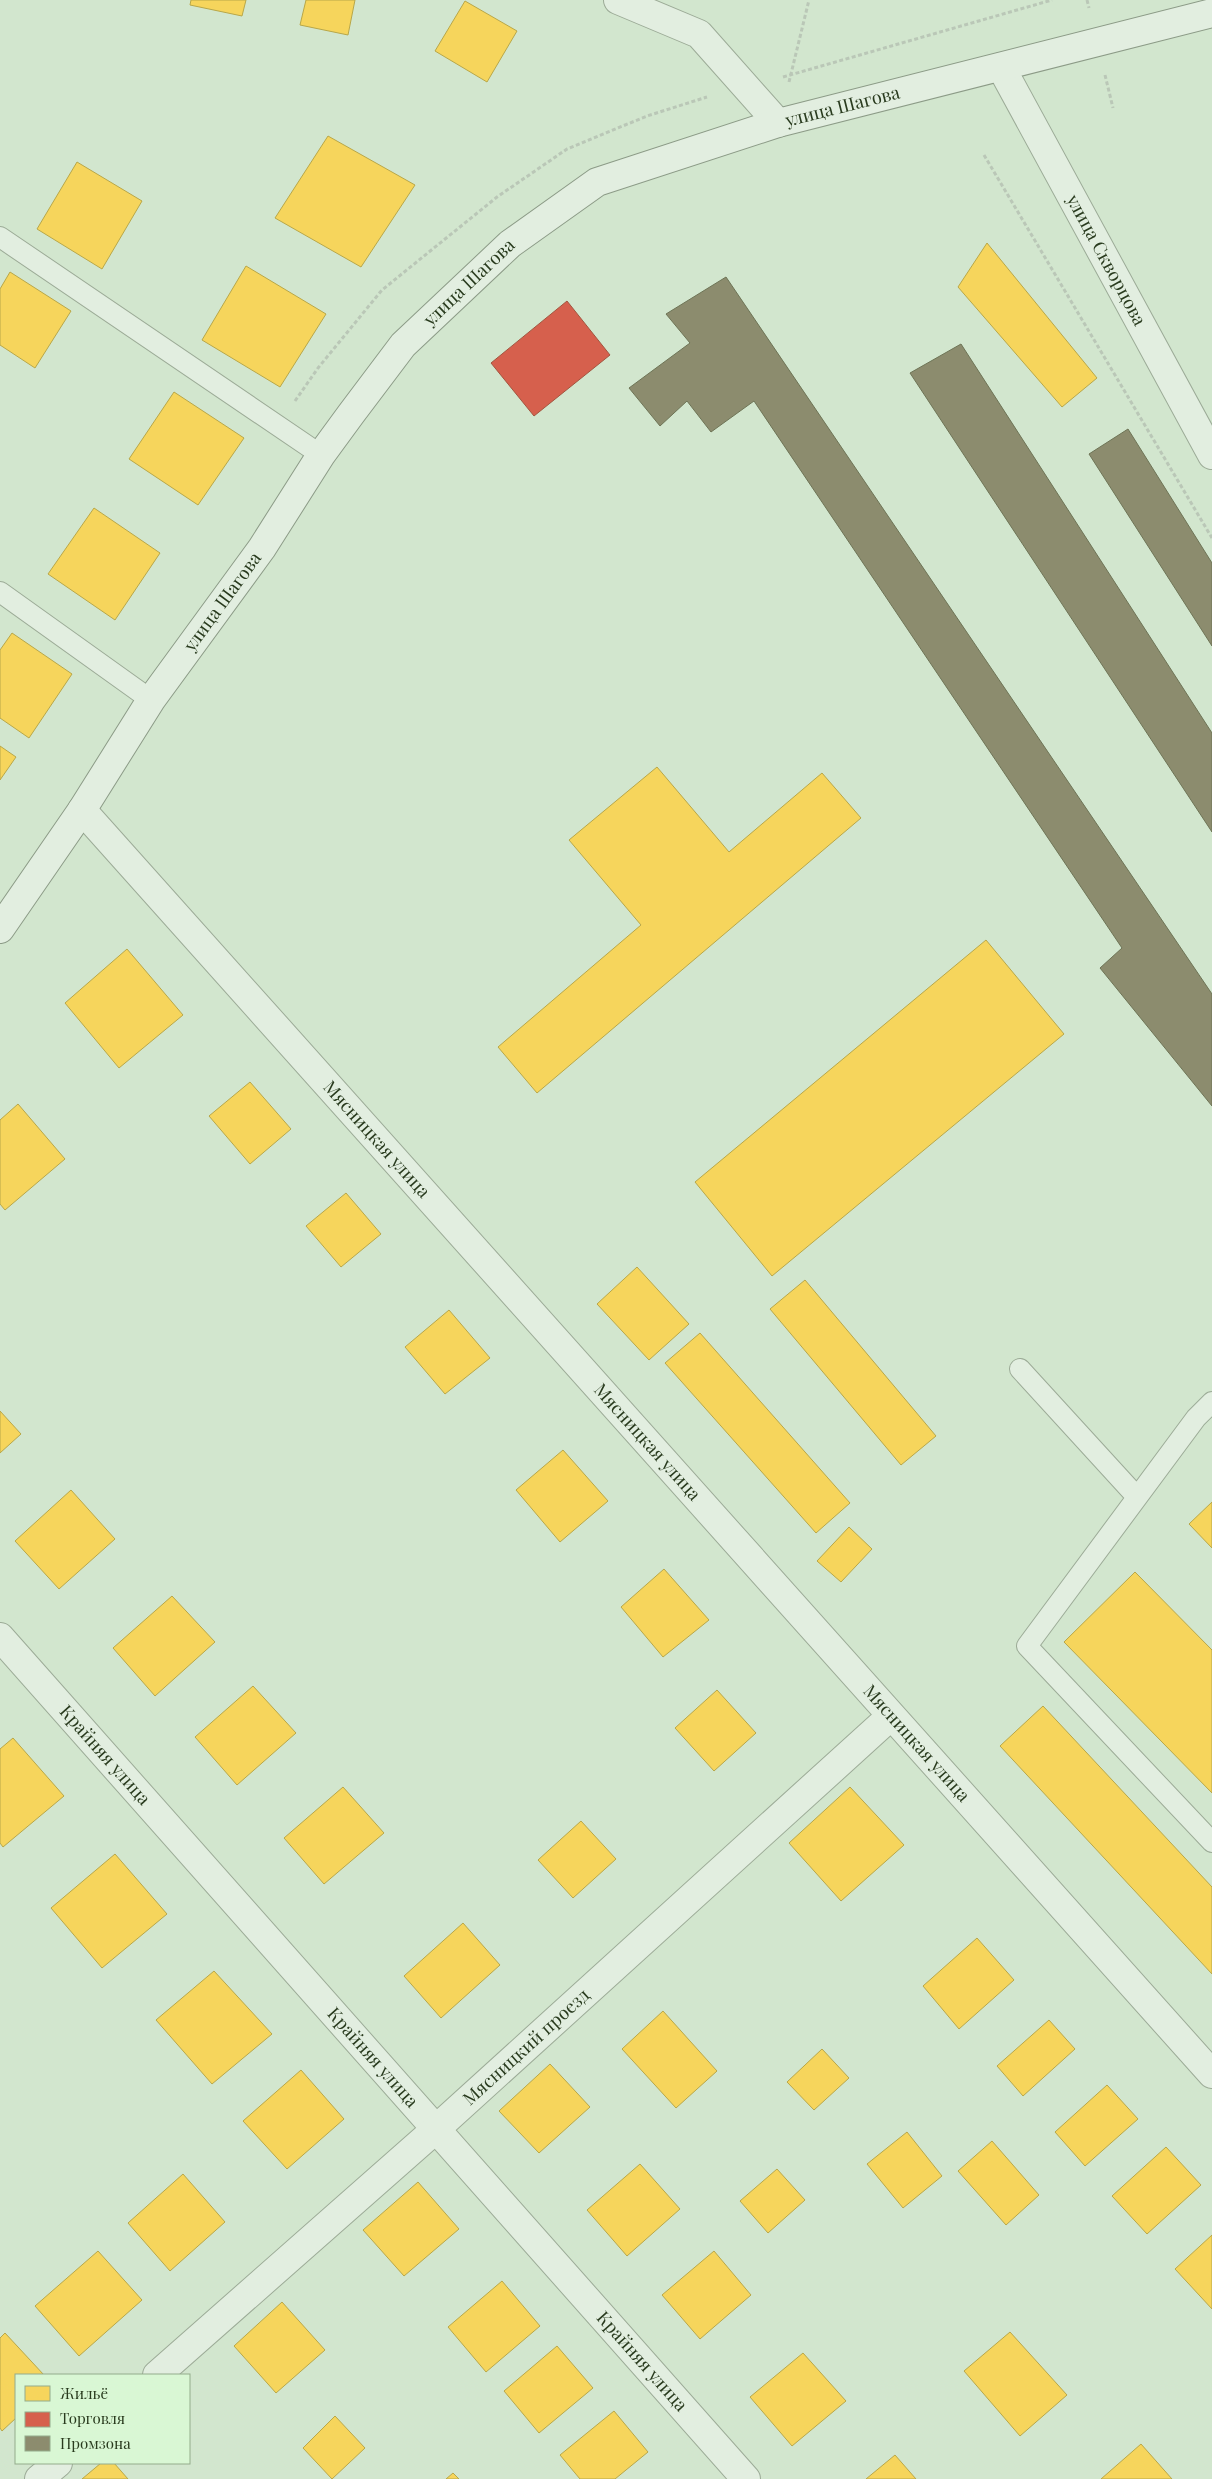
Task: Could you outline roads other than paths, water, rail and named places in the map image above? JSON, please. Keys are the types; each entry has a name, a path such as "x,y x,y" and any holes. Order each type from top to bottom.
{"street":[{"path":"618,0 699,34 778,123"},
{"name":"улица Шагова","path":"0,929 82,810 151,700 262,548 321,454 403,344 510,244 597,182 778,123 1212,13"},
{"name":"улица Скворцова","path":"1001,67 1212,454"},
{"name":"Мясницкая улица","path":"82,810 1212,2074"},
{"name":"Крайняя улица","path":"0,1637 746,2479"},
{"name":"Мясницкий проезд","path":"158,2374 436,2129 891,1716"},
{"path":"39,2479 57,2464"}],"lane":[{"path":"0,237 321,454"},
{"path":"0,592 151,700"},
{"path":"1020,1369 1137,1497"},
{"path":"1212,1402 1196,1418 1027,1646 1212,1842"}]}
